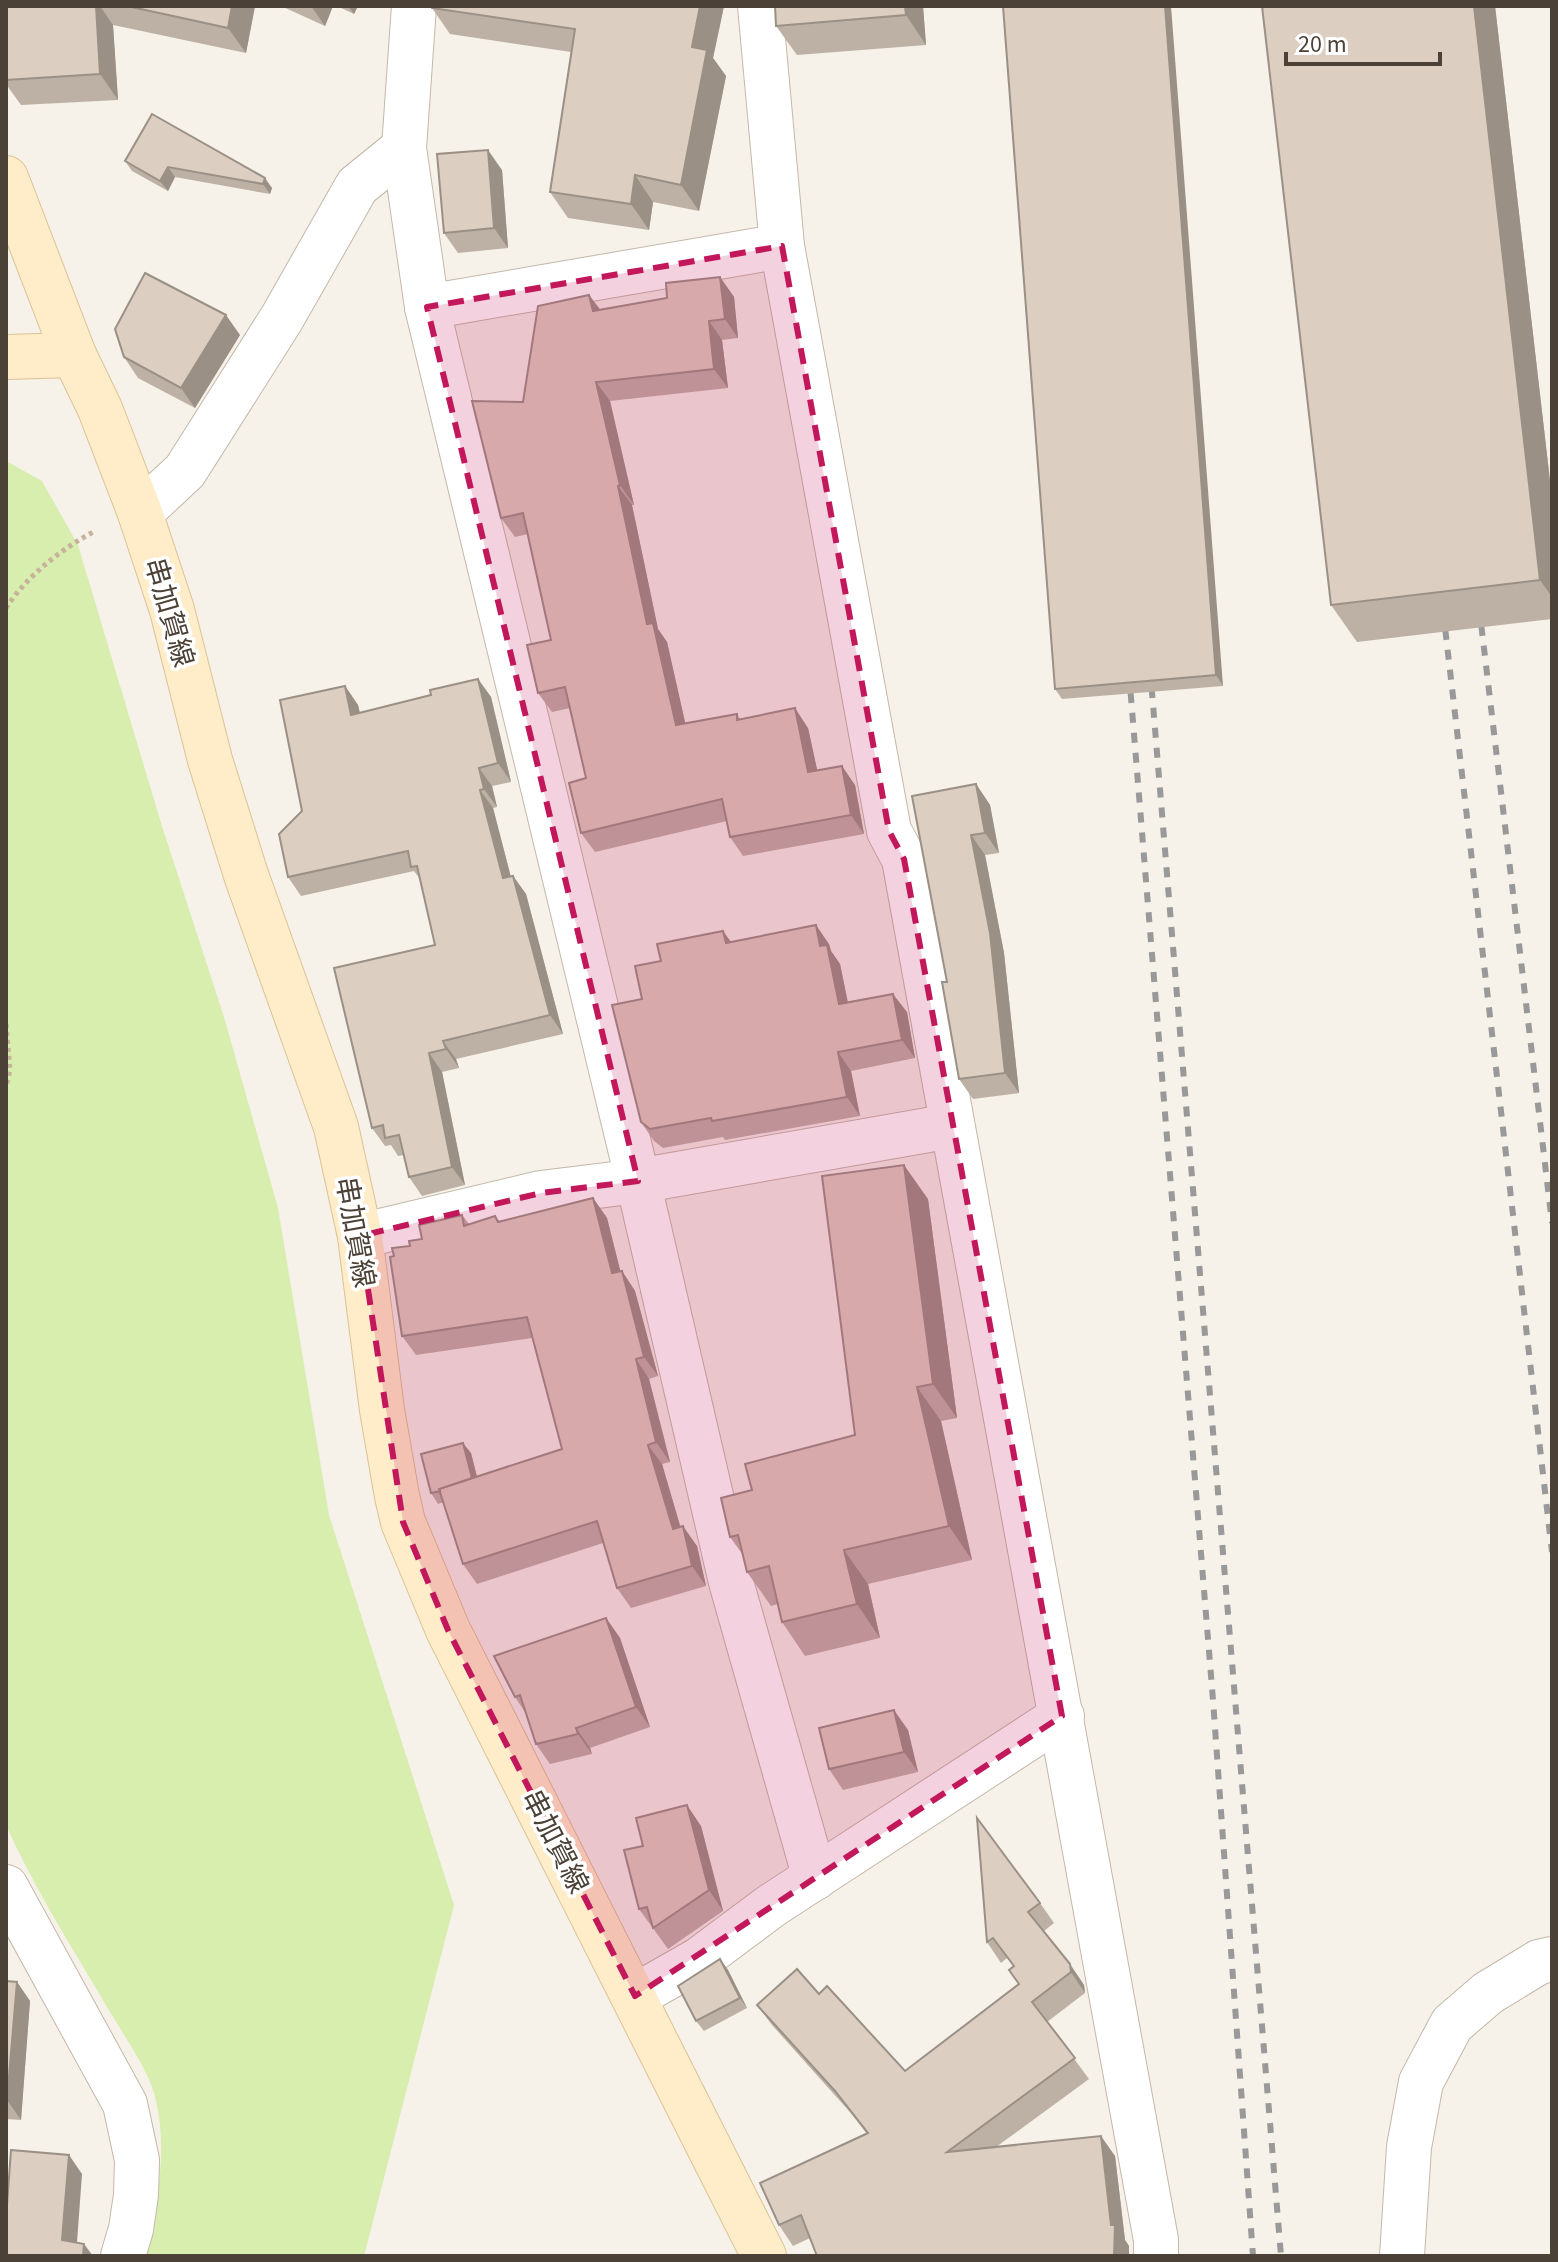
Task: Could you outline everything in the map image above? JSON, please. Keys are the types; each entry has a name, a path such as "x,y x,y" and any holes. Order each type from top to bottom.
{"main road":[{"name":"串加賀線","path":"6,178 74,355 110,433 140,513 172,610 210,760 246,875 336,1127 360,1236 382,1410 403,1522 448,1630 764,2256"},
{"path":"6,357 74,355"}],"street":[{"path":"414,6 404,148 427,307 638,1181 731,1582 815,1878"},
{"path":"760,6 782,246 889,831 904,859 1062,1716 1156,2240 1156,2256"},
{"path":"140,513 185,471 282,318 357,186 404,148"},
{"path":"427,307 782,246"},
{"path":"360,1236 541,1193 638,1181 951,1126"},
{"path":"635,1996 700,1959 771,1906 1062,1716"},
{"path":"8,1896 125,2104 137,2160 136,2195 123,2256"},
{"path":"1402,2256 1409,2147 1421,2082 1452,2024 1488,1993 1539,1962 1552,1959"}],"path":[{"path":"6,608 63,548 104,526 140,513"},
{"path":"6,1024 10,1070 6,1087"}],"highlighted area":[{"path":"782,246 889,831 904,859 1062,1716 635,1996 448,1630 403,1522 360,1236 541,1193 638,1181 427,307"}],"green space":[{"path":"6,461 42,481 78,545 161,823 224,1017 278,1208 329,1515 454,1905 364,2256 144,2256 160,2175 161,2134 154,2093 140,2061 67,1940 6,1825"}],"building":[{"path":"6,6 96,6 100,74 6,80"},
{"path":"127,6 232,6 228,28"},
{"path":"432,6 700,6 692,47 707,50 681,185 635,175 631,204 550,192 575,29"},
{"path":"775,6 905,6 906,15 776,26"},
{"path":"1003,6 1165,6 1216,675 1055,689"},
{"path":"1262,6 1474,6 1540,580 1331,605"},
{"path":"152,114 265,178 263,184 168,167 160,181 125,161"},
{"path":"488,150 494,228 444,233 437,154"},
{"path":"145,273 226,315 181,388 124,357 115,329"},
{"path":"720,277 725,319 709,321 714,369 596,382 647,624 653,623 676,725 737,714 737,720 795,708 808,772 842,766 851,815 730,837 722,799 581,833 569,783 586,778 565,687 538,693 527,645 551,640 523,513 501,518 472,401 523,402 538,306 589,295 593,311 667,298 666,283"},
{"path":"478,679 498,763 479,768 484,789 480,790 503,878 513,876 550,1015 443,1041 446,1049 429,1053 452,1167 409,1177 399,1135 385,1138 383,1125 372,1128 334,968 435,945 417,866 411,867 408,851 288,877 279,834 302,811 280,700 345,686 351,715 431,695 430,690"},
{"path":"976,784 985,833 971,835 990,933 1005,1073 959,1079 942,982 947,982 912,796"},
{"path":"816,925 820,946 827,945 839,1004 893,994 902,1040 838,1052 847,1097 650,1129 641,1122 612,1005 642,999 635,966 661,961 657,944 723,931 726,943"},
{"path":"904,1165 933,1384 917,1387 949,1526 844,1550 857,1604 782,1622 769,1566 747,1572 738,1535 730,1537 721,1498 752,1490 745,1464 855,1435 822,1176"},
{"path":"593,1198 612,1273 622,1271 644,1357 636,1359 656,1442 648,1445 673,1529 683,1526 692,1566 617,1588 597,1521 463,1564 439,1489 562,1449 527,1317 402,1336 390,1257 394,1256 392,1248 410,1246 409,1241 422,1239 419,1225 462,1215 464,1226 495,1216 498,1222"},
{"path":"463,1443 472,1478 431,1493 421,1454"},
{"path":"606,1618 636,1707 576,1728 578,1734 536,1744 520,1695 515,1697 494,1656"},
{"path":"894,1710 904,1752 829,1769 819,1728"},
{"path":"687,1805 709,1890 653,1928 647,1907 639,1909 624,1850 643,1846 636,1818"},
{"path":"977,1818 1040,1903 1028,1912 1070,1964 1071,1972 1032,2002 1075,2058 947,2152 1101,2136 1111,2225 1115,2225 1114,2256 817,2256 801,2215 779,2225 760,2183 868,2133 835,2091 757,2005 797,1969 819,1994 827,1986 905,2071 1019,1984 1009,1970 1014,1966 993,1938 987,1942"},
{"path":"720,1959 740,1998 696,2021 678,1986"},
{"path":"6,1981 17,1982 7,2100 6,2100"},
{"path":"11,2150 69,2155 62,2240 84,2244 83,2256 6,2256"}],"railway":[{"path":"1479,606 1552,1223"},
{"path":"1443,610 1552,1552"},
{"path":"1150,668 1281,2256"},
{"path":"1129,673 1213,1700 1253,2256"}]}
